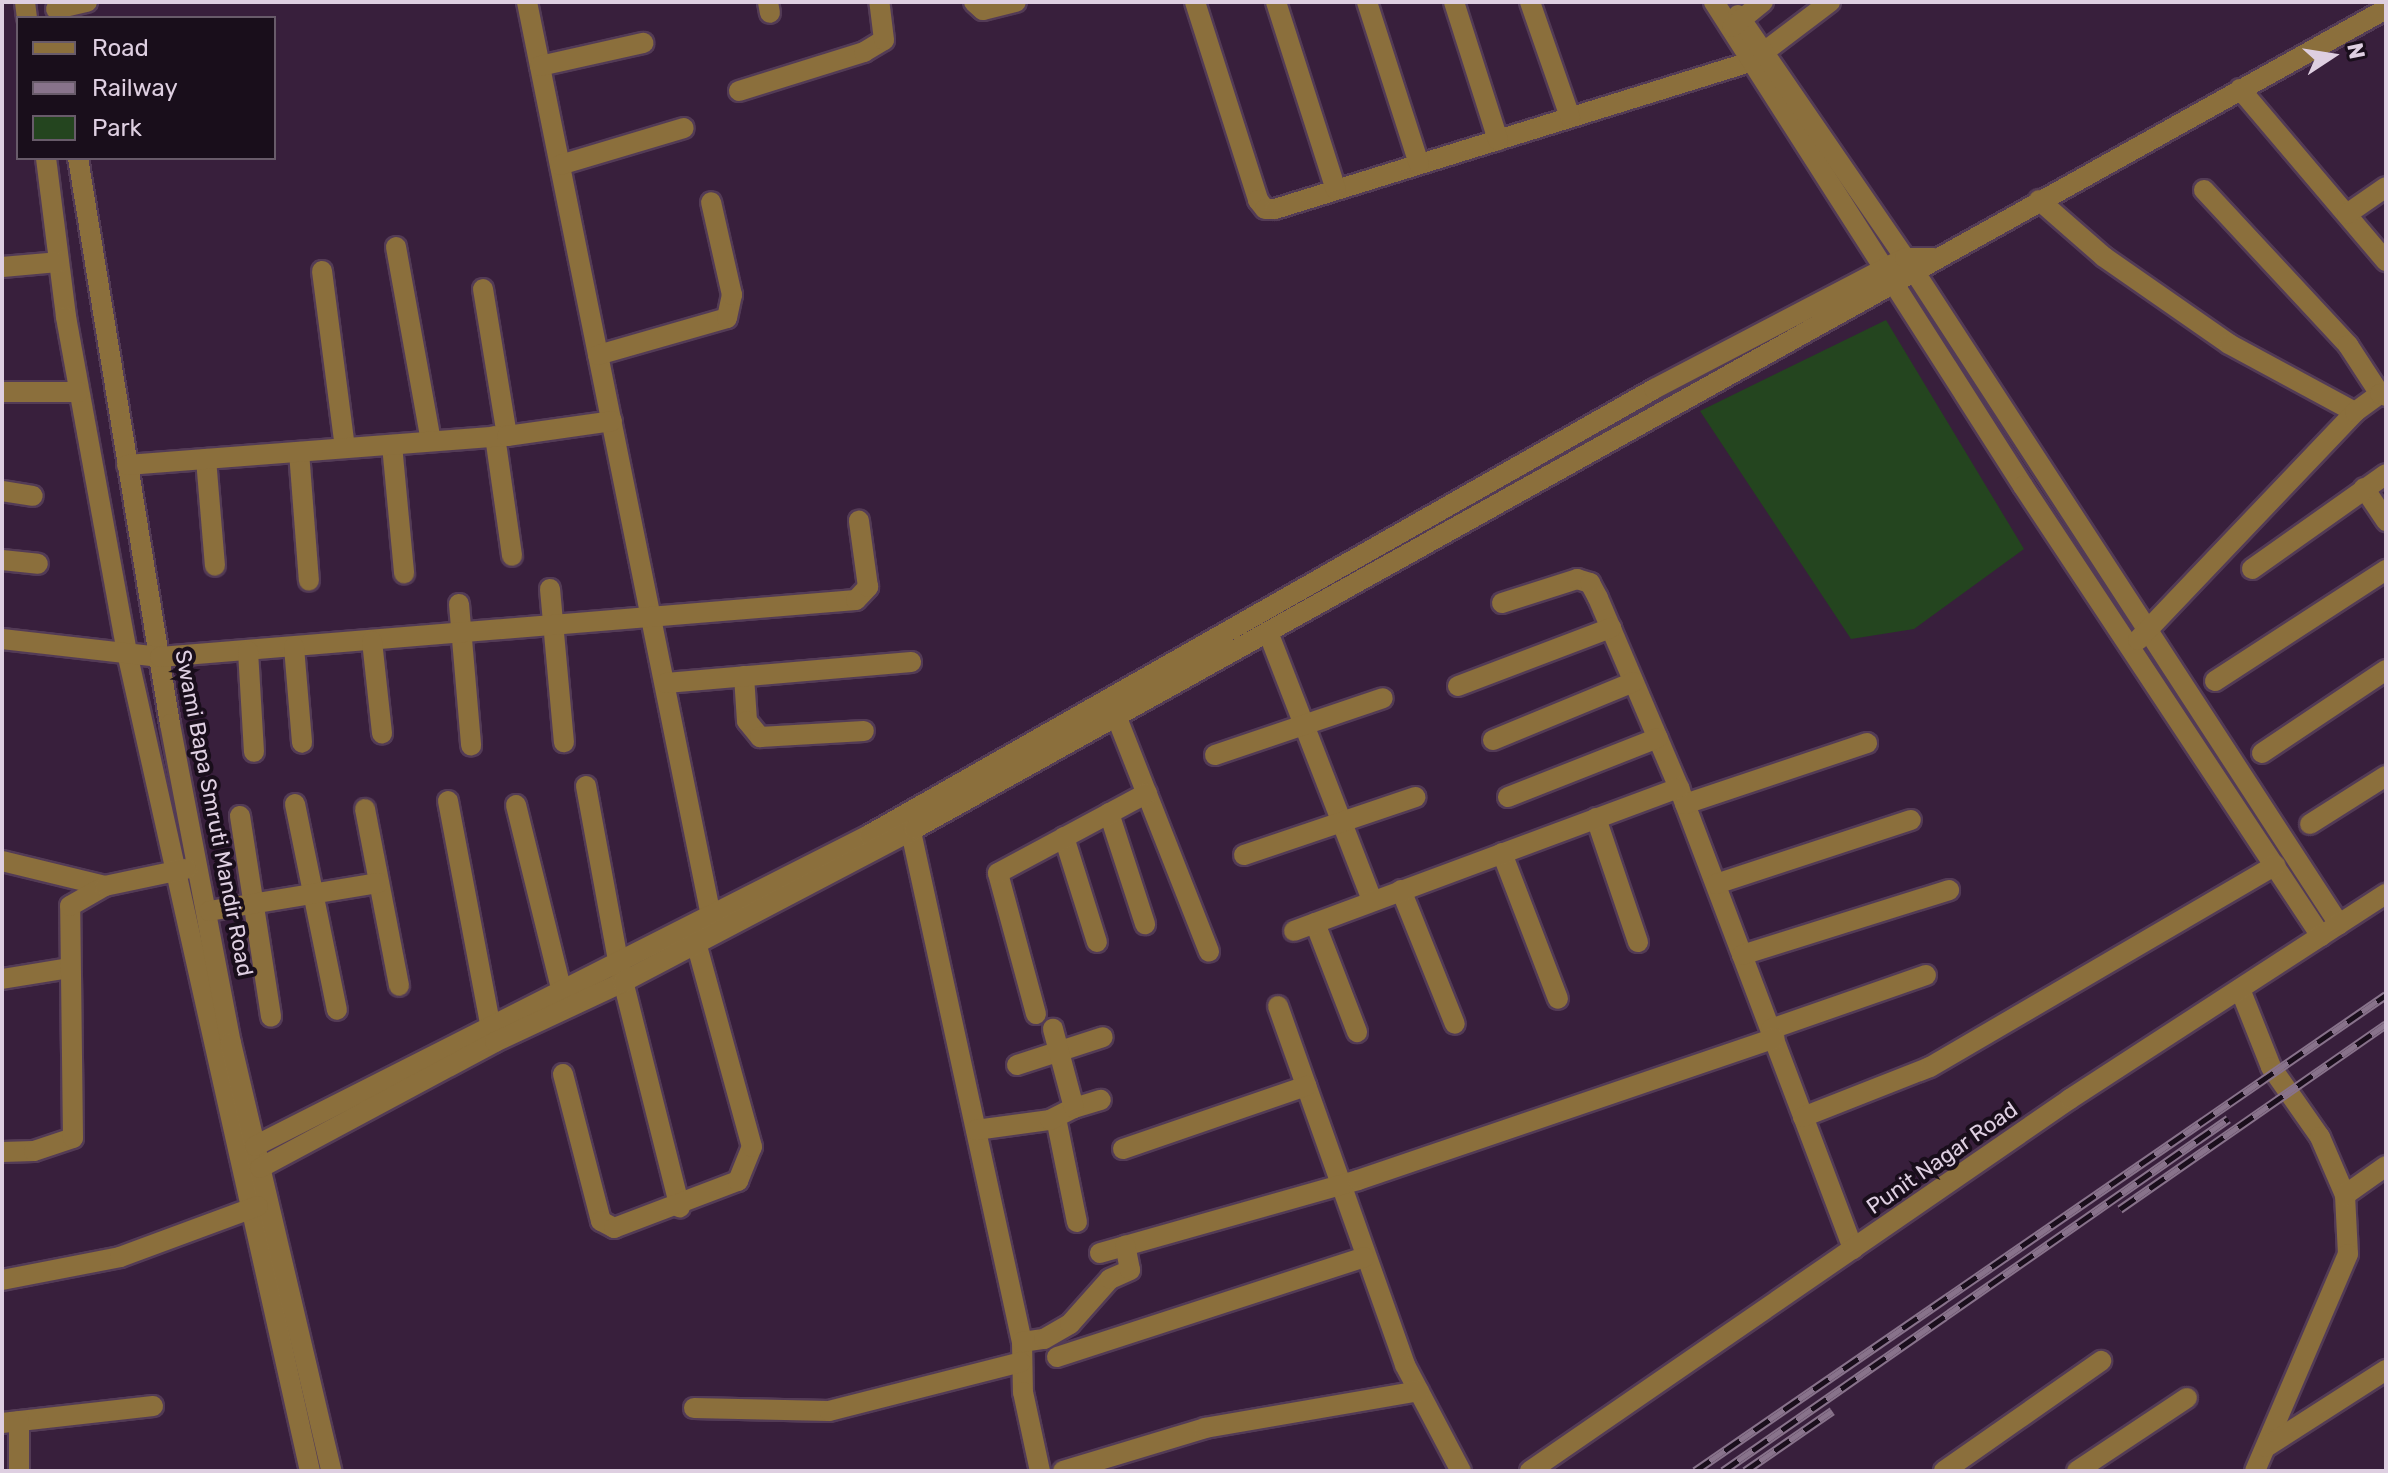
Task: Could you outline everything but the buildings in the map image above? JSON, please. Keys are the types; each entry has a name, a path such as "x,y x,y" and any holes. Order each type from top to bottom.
{"street":[{"path":"56,10 87,2"},
{"path":"527,2 655,620 707,931 752,1147 738,1181 680,1207 614,1228 601,1221 563,1074"},
{"path":"739,91 864,52 884,40 879,2"},
{"path":"974,2 983,10 1016,2"},
{"path":"1195,2 1258,200 1265,209 1275,209 1498,140 1758,56 1830,2"},
{"path":"1276,2 1336,190"},
{"path":"1367,2 1419,164"},
{"path":"1454,2 1498,140"},
{"path":"1530,2 1570,117"},
{"path":"1714,2 1736,24 1901,271 2023,486 2139,639 2339,924"},
{"path":"1729,2 1736,24"},
{"path":"1736,24 1763,2"},
{"path":"910,822 1654,389 1934,258 2240,89 2382,17"},
{"path":"540,66 643,43"},
{"path":"2240,89 2347,214 2382,248"},
{"path":"560,165 684,128"},
{"path":"46,160 79,392 128,657 248,1210 310,1471"},
{"name":"Swami Bapa Smruti Mandir Road","path":"78,160 127,465 198,867 255,1146 331,1471"},
{"path":"2347,214 2386,187"},
{"path":"2139,639 2355,412 2383,395 2348,345 2204,190"},
{"path":"2039,200 2104,257 2229,344 2355,412"},
{"path":"598,355 727,318 732,295 711,202"},
{"path":"396,247 431,441"},
{"path":"2,267 59,262"},
{"path":"322,271 345,448"},
{"path":"260,1168 621,973 1117,718 1901,271"},
{"path":"483,289 512,556"},
{"path":"2,392 79,392"},
{"path":"127,465 501,436 612,421"},
{"path":"392,445 404,573"},
{"path":"299,452 309,581"},
{"path":"206,459 215,566"},
{"path":"2252,569 2386,474"},
{"path":"2364,488 2386,521"},
{"path":"2,491 33,496"},
{"path":"2,639 128,657 160,657 655,620 865,596 868,587 859,521"},
{"path":"2,560 38,564"},
{"path":"2215,681 2386,570"},
{"path":"1502,603 1577,579 1590,583 1682,796 1853,1249"},
{"path":"550,589 564,742"},
{"path":"459,604 471,745"},
{"path":"1458,686 1611,628"},
{"path":"1268,632 1372,900"},
{"path":"2139,639 2321,936"},
{"path":"372,641 382,733"},
{"path":"294,647 302,743"},
{"path":"248,651 254,752"},
{"path":"666,683 911,662"},
{"path":"2262,753 2386,670"},
{"path":"744,676 747,721 760,737 864,731"},
{"path":"1493,740 1634,682"},
{"path":"1215,755 1383,698"},
{"path":"1117,718 1209,951"},
{"path":"1508,797 1658,738"},
{"path":"1294,931 1596,818 1867,743"},
{"path":"2310,824 2386,776"},
{"path":"586,786 621,973 680,1207"},
{"path":"1036,1014 998,873 1147,793"},
{"path":"1244,855 1415,797"},
{"path":"448,801 490,1024"},
{"path":"295,804 337,1010"},
{"path":"516,805 562,992"},
{"path":"365,809 399,986"},
{"path":"1109,813 1145,924"},
{"path":"240,816 271,1017"},
{"path":"1596,818 1638,942"},
{"path":"1716,884 1911,820"},
{"path":"910,822 1022,1352 1040,1471"},
{"path":"1064,837 1097,942"},
{"path":"1502,853 1558,999"},
{"path":"2,861 105,886"},
{"path":"1803,1117 1930,1067 2275,865"},
{"path":"2,1152 34,1151 73,1138 70,906 105,886 198,867"},
{"path":"209,911 379,883"},
{"path":"1401,890 1455,1024"},
{"path":"1742,955 1949,890"},
{"name":"Punit Nagar Road","path":"1530,1471 1853,1249 2386,894"},
{"path":"1315,923 1357,1032"},
{"path":"2,979 70,968"},
{"path":"255,1146 490,1024 562,992 621,973"},
{"path":"1100,1253 1339,1184 1772,1033 1926,975"},
{"path":"2240,989 2266,1057 2320,1137 2345,1195 2348,1254 2255,1471"},
{"path":"1278,1006 1364,1257 1419,1391 1461,1471"},
{"path":"1017,1065 1056,1038 1103,1037"},
{"path":"1056,1038 1077,1222"},
{"path":"1123,1149 1306,1086"},
{"path":"976,1130 1065,1113 1101,1100"},
{"path":"2345,1195 2386,1166"},
{"path":"2,1280 120,1257 268,1202"},
{"path":"694,1408 829,1411 1022,1352 1061,1330 1110,1279 1130,1270 1125,1245"},
{"path":"1061,1330 1066,1354 1364,1257"},
{"path":"1944,1471 2101,1361"},
{"path":"2266,1447 2386,1370"},
{"path":"1063,1471 1205,1428 1419,1391"},
{"path":"2077,1471 2187,1398"},
{"path":"19,1471 10,1422 153,1406"}],"green space":[{"path":"1886,320 2024,549 1914,629 1851,639 1700,411"}],"railway":[{"path":"1695,1471 2386,995"},
{"path":"2120,1209 2386,1024"},
{"path":"1723,1471 2228,1119"},
{"path":"1745,1471 1832,1411"}]}
